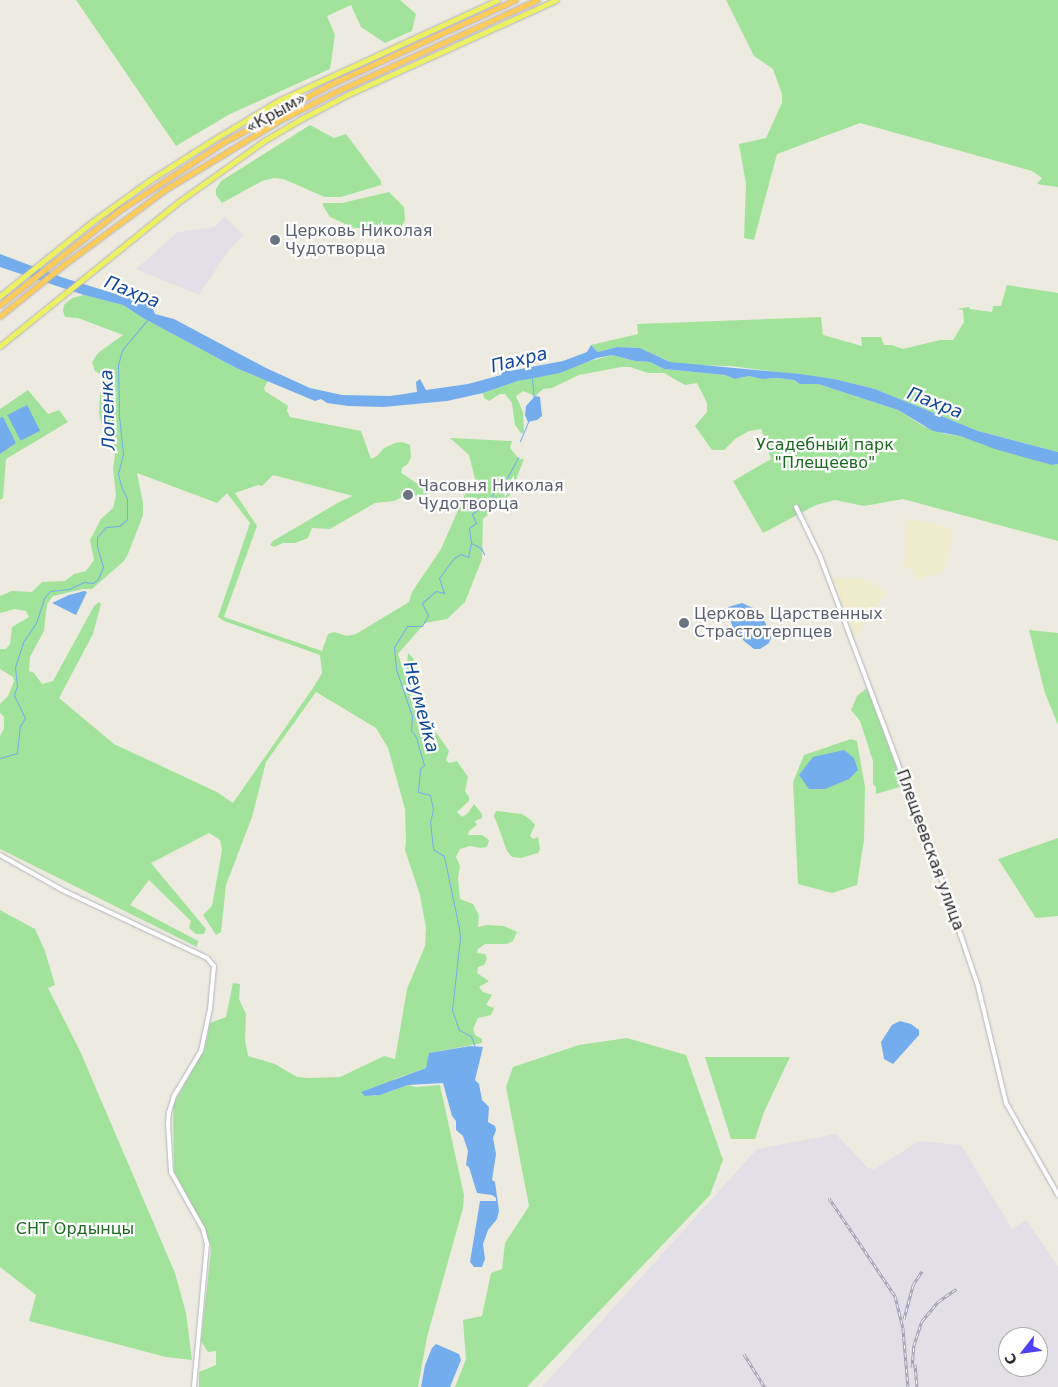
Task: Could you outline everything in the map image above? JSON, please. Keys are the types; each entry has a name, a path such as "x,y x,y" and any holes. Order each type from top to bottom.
{"highway":[{"name":"«Крым»","path":"0,305 158,183 280,110 329,85 515,0"},
{"name":"«Крым»","path":"0,316 66,263 166,189 280,120 333,93 537,0"}],"main road":[{"path":"0,296 71,237 149,181 280,100 498,0"},
{"path":"0,346 92,271 221,171 303,118 349,94 556,0"}],"street":[{"name":"Плещеевская улица","path":"796,507 820,556 945,889 978,986 1006,1102 1058,1195"},
{"path":"0,855 62,890 212,961 214,966 210,1009 201,1051 174,1096 169,1112 168,1124 171,1172 203,1229 207,1244 194,1387"}],"shaded area":[{"path":"225,217 243,235 228,251 199,295 136,269 178,232 214,227"},
{"path":"907,518 953,529 944,571 915,581 914,571 904,566"},
{"path":"832,578 869,580 886,592 855,639"},
{"path":"836,1134 868,1168 875,1169 919,1141 961,1145 1012,1229 1026,1220 1058,1266 1058,1387 542,1387 757,1149"}],"green space":[{"path":"76,0 400,0 416,14 412,31 385,43 361,27 351,5 327,16 335,35 330,69 230,114 176,146"},
{"path":"726,0 1058,0 1058,187 1037,184 1042,178 1032,171 860,123 777,154 754,240 744,238 746,184 739,144 766,138 782,103 782,94 773,69 754,56"},
{"path":"310,125 334,138 346,134 381,181 381,185 341,197 325,197 283,179 274,178 262,181 222,203 216,195 216,189 221,181"},
{"path":"389,192 404,207 405,220 401,228 354,228 330,217 323,206 323,203 342,203"},
{"path":"1007,285 1058,293 1058,452 978,431 875,389 834,379 730,366 687,365 670,362 640,348 617,347 598,352 591,345 638,334 637,324 821,317 823,335 862,346 861,337 881,337 884,345 892,345 903,349 940,340 953,340 964,322 963,310 957,309 969,307 970,309 992,312 993,306 1001,306"},
{"path":"84,295 123,305 143,318 236,368 268,381 264,388 265,391 288,406 287,411 290,417 361,431 371,459 377,456 384,448 395,443 402,442 410,445 411,457 408,464 402,468 401,473 429,491 426,495 402,497 394,501 375,503 330,529 312,528 308,538 295,543 283,543 274,547 270,545 273,541 341,501 353,496 273,475 262,486 258,485 235,493 257,526 224,617 322,651 328,634 334,632 347,636 356,634 409,602 412,592 441,549 470,483 476,483 469,455 450,438 512,441 510,448 519,459 524,459 510,495 483,519 482,559 465,602 447,619 425,623 398,654 406,677 408,653 413,658 416,671 415,685 429,714 429,722 425,730 428,735 435,732 438,735 449,751 446,760 449,763 457,761 468,777 465,791 469,801 457,812 462,817 468,813 474,804 482,814 482,818 475,821 477,825 469,831 468,835 482,835 489,840 487,847 470,846 460,849 456,857 460,866 458,878 460,899 473,904 479,915 478,927 487,925 504,926 517,932 513,941 507,944 485,944 478,949 477,953 485,954 487,959 484,965 478,967 477,973 489,981 479,987 483,992 492,995 486,1005 494,1008 491,1015 478,1018 473,1029 475,1035 482,1039 482,1043 430,1053 426,1068 397,1078 383,1086 371,1088 365,1096 380,1095 408,1085 416,1087 440,1085 464,1195 463,1208 427,1337 418,1387 199,1387 199,1372 216,1365 216,1351 208,1352 201,1341 211,1250 210,1243 174,1171 173,1105 205,1048 210,1023 226,1017 233,983 240,984 239,999 246,1014 245,1040 248,1056 275,1064 297,1077 309,1078 340,1077 384,1056 395,1059 407,989 425,946 426,928 420,895 405,850 405,809 388,748 376,728 316,692 266,762 252,817 226,885 221,932 216,935 203,915 212,906 222,850 220,840 209,833 151,863 206,929 204,934 196,934 189,928 191,921 149,880 130,905 198,941 197,947 0,849 0,736 4,729 4,717 0,713 0,704 8,696 14,681 13,677 0,669 0,649 6,649 10,644 12,627 29,617 26,611 15,609 0,613 0,596 12,591 32,592 42,582 65,581 74,574 86,571 94,560 90,540 101,519 113,508 116,495 113,469 115,455 110,433 102,425 99,413 100,395 108,392 110,388 105,377 95,371 92,362 98,353 123,335 78,318 65,317 64,305 72,298","holes":["137,473 217,503 227,493 250,523 218,617 224,621 320,655 322,673 233,803 217,792 114,744 59,698 93,634 101,604 99,602 94,606 53,681 42,684 34,673 29,671 30,657 44,631 47,604 53,596 83,589 92,589 124,561 128,554 143,515 143,503"]},
{"name":"Усадебный парк \"Плещеево\"","path":"612,355 635,361 650,362 664,369 725,375 735,379 749,376 762,379 794,380 800,384 818,384 898,410 923,426 945,434 960,436 1052,465 1058,464 1058,541 903,499 864,506 835,500 816,505 763,533 733,481 771,459 761,429 749,431 735,439 724,450 712,450 695,426 707,412 707,403 697,383 685,385 664,373 648,373 630,367 621,367 579,375 552,388 543,389 535,396 523,391 516,396 523,412 524,432 522,434 515,425 512,403 505,394 500,394 489,401 484,398 483,393 518,381"},
{"path":"28,390 48,414 59,410 68,422 6,459 3,498 0,500 0,409"},
{"path":"1029,630 1058,633 1058,725 1045,693"},
{"path":"867,688 903,786 876,794 876,787 873,784 873,761 860,721 851,710 857,696"},
{"path":"851,739 857,741 865,787 864,840 857,885 832,893 798,884 793,782 804,755"},
{"path":"496,811 522,814 531,820 535,825 530,836 533,839 538,837 540,849 538,853 521,858 512,857 507,851 494,816"},
{"path":"1058,838 1058,916 1036,918 998,859"},
{"name":"СНТ Ордынцы","path":"0,910 35,929 45,951 55,985 48,988 80,1051 175,1273 186,1313 192,1360 166,1357 29,1321 36,1295 0,1267"},
{"path":"627,1038 686,1055 723,1160 710,1195 527,1387 455,1387 466,1359 463,1320 482,1316 491,1273 502,1269 505,1243 529,1206 506,1087 513,1067 579,1045"},
{"path":"705,1057 790,1057 764,1112 755,1139 731,1139"}],"water":[{"path":"0,254 61,277 151,305 155,314 174,319 266,368 310,388 342,395 390,396 417,392 416,382 420,379 426,390 468,384 501,375 507,365 510,371 563,361 587,352 591,345 598,352 617,347 640,348 670,362 800,374 834,379 875,389 978,431 1058,452 1058,464 1052,465 998,450 960,436 933,431 898,410 818,384 800,384 794,380 762,379 749,376 735,379 725,375 664,369 650,362 635,361 612,355 597,358 560,373 518,381 483,393 447,401 383,407 348,406 327,403 321,399 315,401 236,368 143,318 123,305 84,295 0,267"},
{"path":"535,396 540,397 542,416 537,420 528,422 525,415 526,406"},
{"path":"27,405 40,431 21,441 7,415"},
{"path":"3,417 16,443 0,454 0,418"},
{"path":"87,592 76,615 52,603 69,595"},
{"path":"742,603 753,608 765,622 771,638 769,643 760,649 754,649 744,641 733,627 728,616 728,607"},
{"path":"844,750 854,758 858,770 849,779 825,789 809,789 799,775 813,757"},
{"path":"900,1021 911,1024 919,1030 919,1035 893,1064 884,1059 881,1042 892,1025"},
{"path":"470,1046 483,1047 475,1080 479,1084 482,1100 489,1107 488,1122 495,1126 496,1130 493,1138 496,1154 492,1180 495,1182 499,1211 497,1219 488,1230 483,1244 485,1259 482,1267 474,1267 470,1262 480,1201 496,1201 496,1198 492,1195 477,1193 469,1167 466,1165 468,1151 463,1136 456,1130 456,1121 452,1116 443,1083 408,1085 380,1095 365,1096 361,1092 426,1068 429,1053"},
{"path":"436,1344 459,1354 461,1360 450,1387 421,1387 425,1365 432,1348"}],"waterway":[{"name":"Лопенка","path":"0,758 17,753 20,726 25,718 14,695 17,686 15,667 23,642 36,623 44,598 50,591 69,589 84,582 93,583 98,579 103,567 97,546 97,537 106,527 119,526 127,519 127,498 122,489 118,474 123,454 119,415 118,365 122,350 147,320"},
{"name":"Неумейка","path":"532,378 534,399"},
{"name":"Неумейка","path":"520,441 528,422"},
{"name":"Неумейка","path":"475,1047 471,1036 459,1030 452,1010 460,938 459,928 444,856 433,849 430,822 433,810 430,795 418,792 420,769 424,765 416,737 411,730 412,716 396,669 394,647 407,626 422,626 428,615 422,603 436,591 444,593 439,578 454,558 461,554 468,557 471,543 469,528 476,523 472,514 484,504 490,502 495,487 506,480 518,457"},
{"path":"471,543 481,548 484,554"}],"railway":[{"path":"829,1198 895,1296 903,1329 908,1387"},
{"path":"904,1319 913,1285 922,1271"},
{"path":"912,1367 914,1345 922,1321 939,1301 956,1289"},
{"path":"744,1354 765,1387"},
{"path":"915,1364 917,1387"}],"place":[{"name":"Церковь Николая Чудотворца","path":"275,240"},
{"name":"Часовня Николая Чудотворца","path":"408,495"},
{"name":"Церковь Царственных Страстотерпцев","path":"684,623"}],"water label":[{"name":"Пахра","path":"132,292"},
{"name":"Пахра","path":"519,360"},
{"name":"Пахра","path":"935,403"}]}
